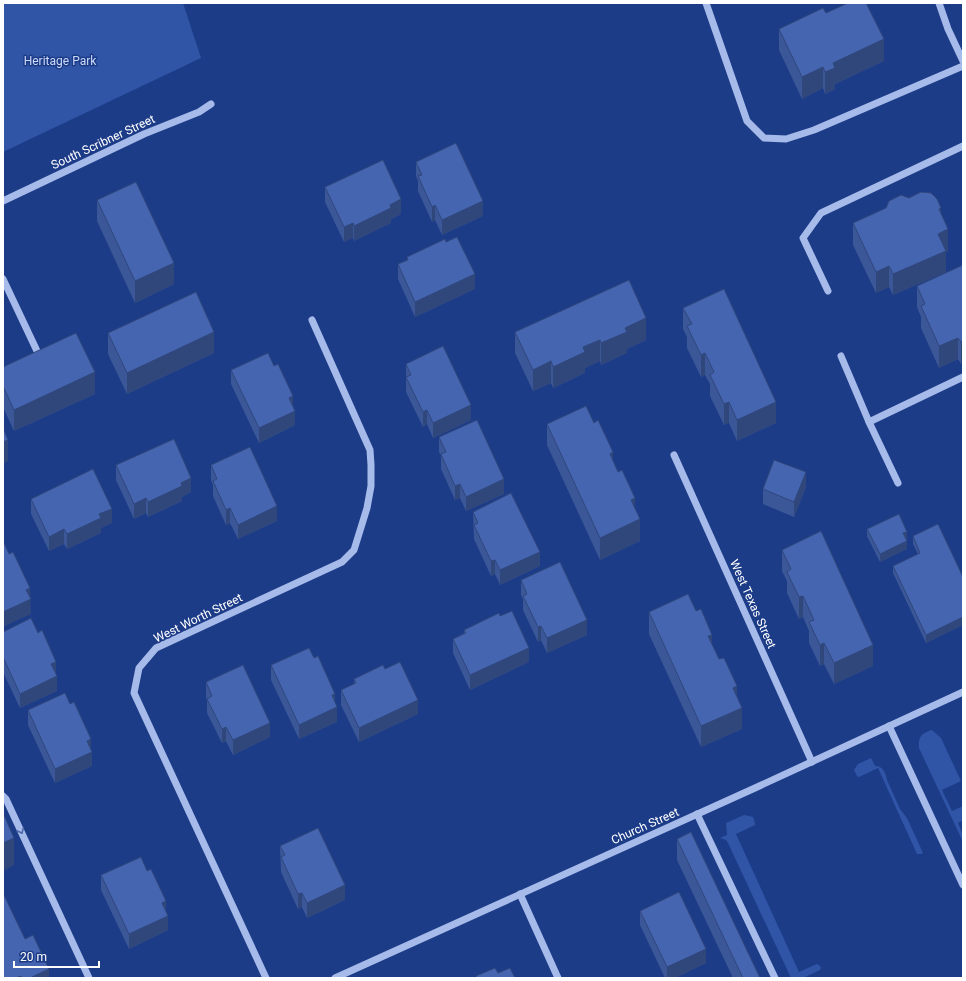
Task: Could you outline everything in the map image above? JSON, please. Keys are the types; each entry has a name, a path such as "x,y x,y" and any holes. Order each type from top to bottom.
{"street":[{"path":"706,3 747,121 764,138 786,139 814,130 963,66"},
{"path":"939,3 948,29 963,61"},
{"name":"South Scribner Street","path":"3,201 144,134 199,112 211,104"},
{"path":"828,291 803,238 822,212 963,146"},
{"path":"3,279 37,351"},
{"name":"West Worth Street","path":"266,978 134,693 139,668 156,648 342,562 354,550 367,508 371,486 370,450 312,320"},
{"path":"841,356 869,422 898,483"},
{"path":"869,422 963,377"},
{"name":"West Texas Street","path":"674,455 812,762"},
{"name":"Church Street","path":"335,978 963,692"},
{"path":"889,726 963,885"},
{"path":"3,796 6,799 89,978"},
{"path":"697,814 774,978"},
{"path":"520,894 558,978"}],"green space":[{"name":"Heritage Park","path":"3,3 183,3 201,58 3,152"},
{"path":"932,730 941,738 961,781 942,790 952,811 963,806 963,820 958,823 963,835 963,842 919,748 921,736"},
{"path":"871,758 875,766 882,768 885,772 900,809 907,818 923,853 917,854 878,768 859,777 857,776 854,770 858,764"},
{"path":"744,815 753,817 755,825 736,834 799,972 817,964 821,968 820,970 803,978 791,978 728,843 726,840 720,838 727,835 726,823"}],"building":[{"path":"848,3 866,3 884,39 833,63 835,68 825,72 823,67 802,77 779,29 823,8 826,13"},
{"path":"456,143 483,201 442,220 435,205 432,207 418,176 422,175 416,162"},
{"path":"383,160 401,199 390,205 391,208 354,226 353,223 344,227 325,187"},
{"path":"136,182 174,263 135,281 97,200"},
{"path":"921,192 931,193 937,199 941,208 939,209 948,229 938,234 946,251 893,274 889,266 876,272 853,223 886,208 889,201 901,195 909,198"},
{"path":"457,237 475,274 415,302 398,264 408,260 407,257 445,239 446,242"},
{"path":"963,265 963,341 961,342 958,338 939,346 921,306 925,304 917,286"},
{"path":"629,280 646,318 625,328 627,332 601,343 600,340 583,347 585,352 553,367 551,361 533,370 515,332"},
{"path":"724,289 776,402 737,420 729,402 724,404 710,375 714,372 705,353 701,355 687,326 692,324 683,308"},
{"path":"196,292 214,332 127,373 108,333"},
{"path":"76,333 95,372 14,410 3,386 3,367"},
{"path":"443,346 471,405 433,423 427,410 423,412 406,377 411,375 406,364"},
{"path":"268,353 274,366 278,364 293,396 289,398 295,411 259,428 231,370"},
{"path":"586,406 594,423 598,420 613,452 610,454 618,472 622,470 635,498 631,500 640,519 600,538 547,424"},
{"path":"477,420 504,479 466,497 460,484 455,486 441,454 446,452 439,437"},
{"path":"3,428 8,440 3,442"},
{"path":"174,439 191,478 181,483 182,486 148,502 146,498 134,504 116,465"},
{"path":"250,447 277,506 238,525 230,508 226,510 213,481 217,479 211,465"},
{"path":"774,460 806,472 794,502 763,489"},
{"path":"93,469 112,509 99,514 101,518 67,534 64,529 49,537 31,499"},
{"path":"511,493 540,552 500,570 495,560 491,561 474,525 478,523 473,512"},
{"path":"899,514 907,532 903,533 907,541 880,554 867,529"},
{"path":"938,524 963,577 963,617 926,635 893,566 920,553 913,536"},
{"path":"821,531 873,645 834,663 824,643 820,645 809,622 814,620 803,596 799,597 787,572 791,569 782,550"},
{"path":"3,543 9,554 13,552 30,588 26,590 31,599 3,612"},
{"path":"560,562 587,620 547,638 541,626 538,627 523,596 527,594 521,580"},
{"path":"688,594 696,611 701,609 712,635 708,636 719,659 724,658 737,686 733,688 742,708 701,726 649,612"},
{"path":"512,611 529,648 470,675 453,639 466,633 464,630 499,613 500,616"},
{"path":"31,618 38,633 42,630 56,662 51,664 57,676 20,694 3,657 3,632"},
{"path":"309,648 314,658 318,656 335,694 332,695 337,707 299,725 271,665"},
{"path":"400,662 418,700 359,728 341,690 356,683 354,679 383,665 385,669"},
{"path":"243,665 270,723 233,740 226,727 222,729 207,699 212,696 206,682"},
{"path":"65,693 70,704 74,702 91,739 87,741 92,752 55,769 28,710"},
{"path":"3,813 14,838 3,843"},
{"path":"318,828 345,885 307,903 302,893 298,894 281,857 285,855 280,846"},
{"path":"691,832 760,978 743,978 677,839"},
{"path":"141,857 147,871 151,869 166,901 162,903 168,916 129,934 101,875"},
{"path":"679,892 706,949 667,967 640,911"},
{"path":"3,893 25,939 33,935 49,969 30,978 22,978 21,976 16,978 3,978"},
{"path":"495,968 498,973 510,968 515,978 477,978 476,976"}]}
